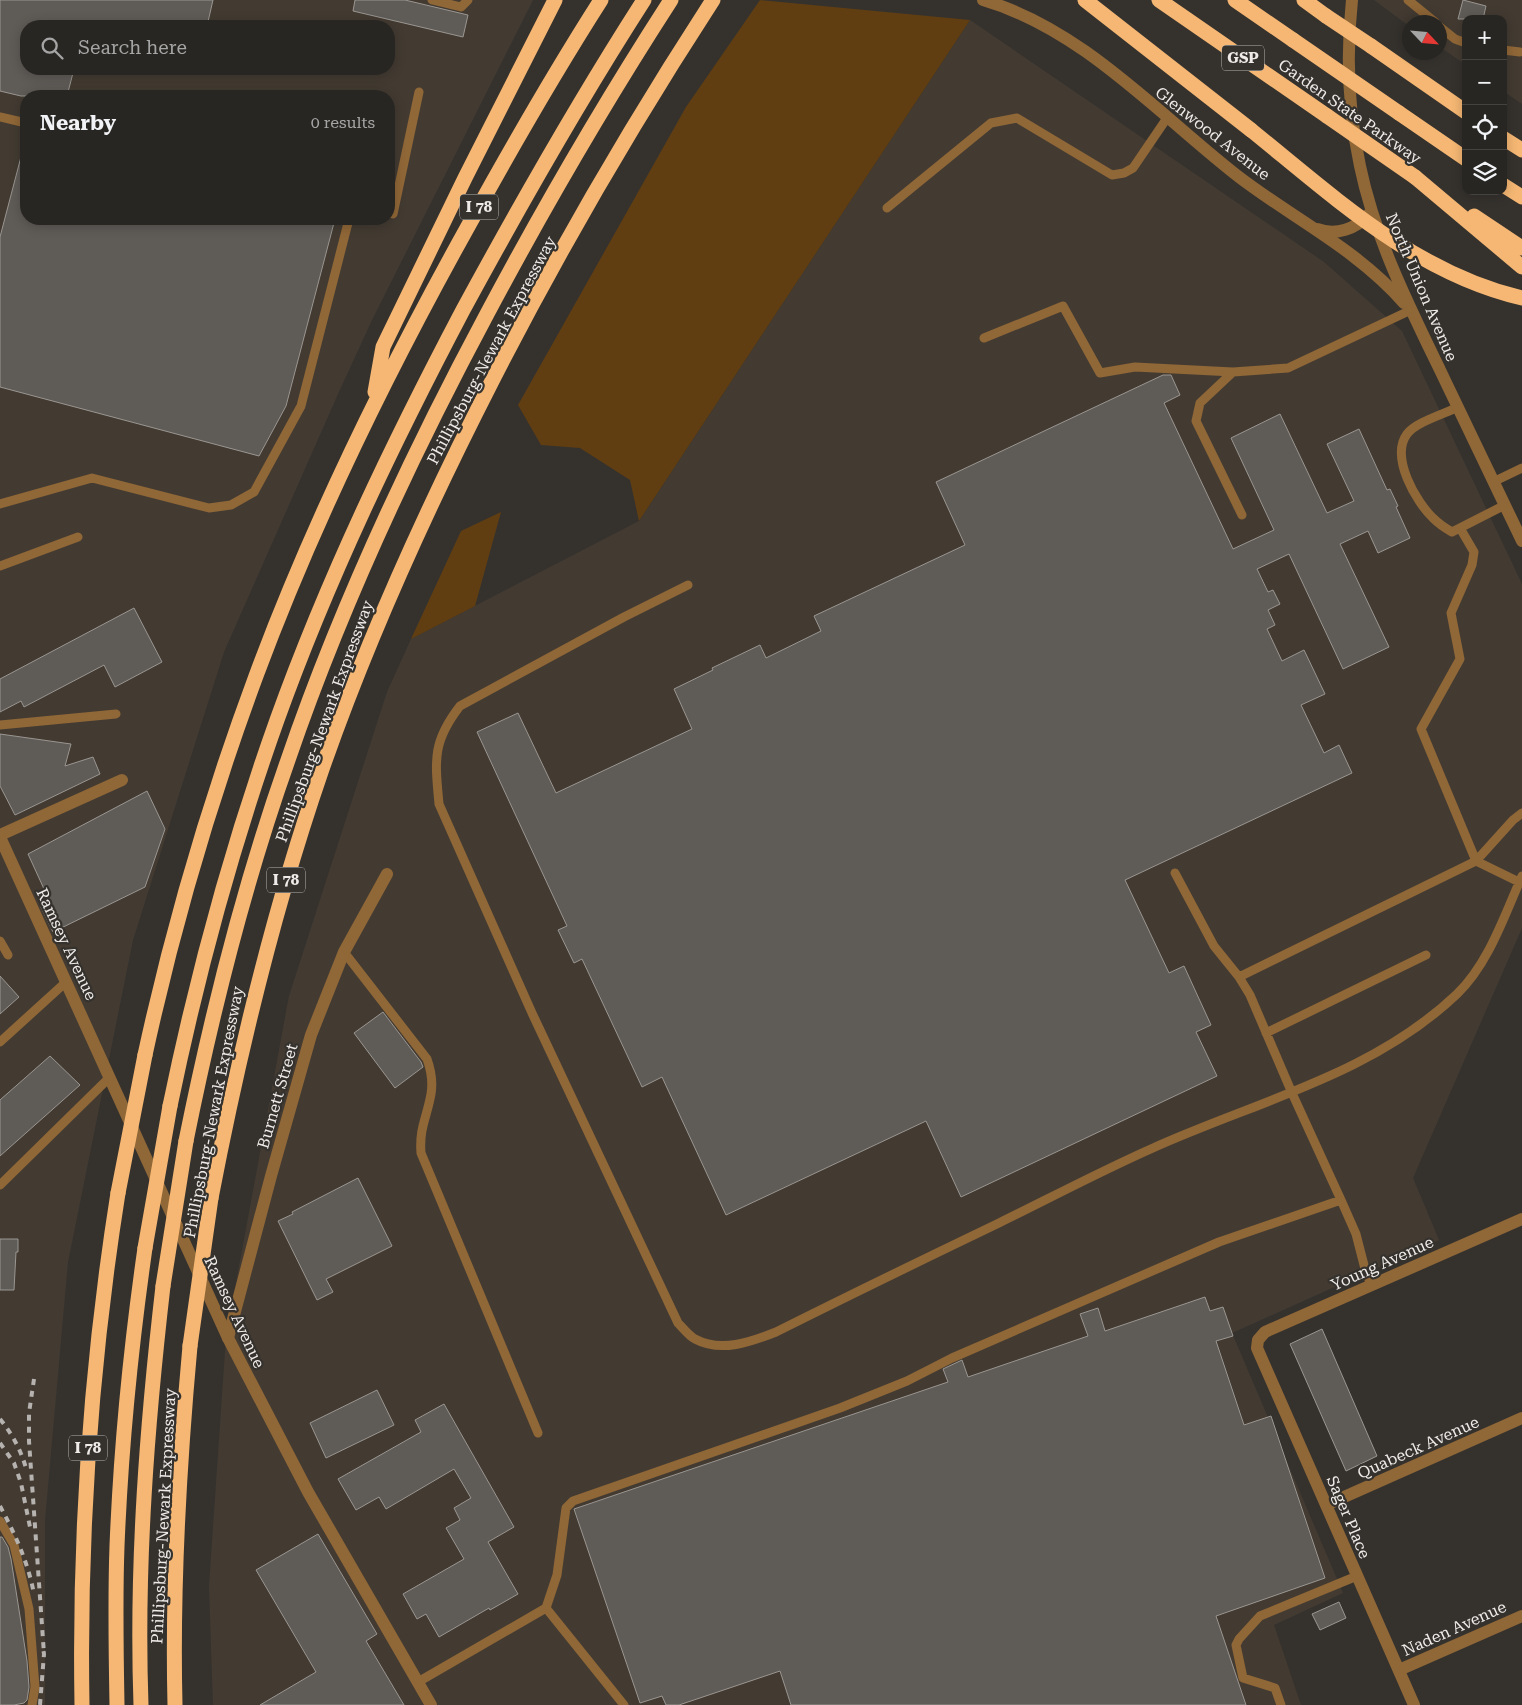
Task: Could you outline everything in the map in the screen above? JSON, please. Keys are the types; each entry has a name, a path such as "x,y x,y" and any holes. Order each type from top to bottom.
{"highway":[{"path":"371,411 383,347 555,0"},
{"name":"I 78","path":"117,1705 116,1594 120,1488 129,1370 145,1248 180,1054 241,828 278,717 329,588 417,398 514,216 573,115 644,0"},
{"name":"Phillipsburg-Newark Expressway","path":"141,1705 139,1637 142,1512 150,1405 163,1286 186,1141 209,1031 252,871 287,761 325,660 359,575 410,465 452,379 565,172 671,0"},
{"name":"Phillipsburg-Newark Expressway","path":"175,1705 174,1638 177,1521 190,1346 211,1198 254,995 285,882 334,735 362,663 398,574 441,482 508,349 583,214 713,0"},
{"path":"1085,0 1353,212 1408,251 1474,283 1522,298"},
{"name":"Garden State Parkway","path":"1159,0 1415,177 1522,248"},
{"name":"Garden State Parkway","path":"1235,0 1462,156"},
{"path":"1304,0 1462,109"},
{"name":"I 78","path":"82,1705 81,1596 90,1421 102,1305 118,1194 144,1055 168,954 199,842 236,730 286,602 335,487 371,411 436,283 490,187 598,4"},
{"path":"1507,141 1522,150"},
{"path":"1415,177 1522,267"},
{"path":"1507,187 1522,197"}],"street":[{"name":"Glenwood Avenue","path":"983,0 1022,15 1072,42 1102,64 1240,178 1373,272 1411,310"},
{"name":"North Union Avenue","path":"1352,0 1348,49 1349,100 1360,167 1371,210 1411,310 1522,541"},
{"path":"1312,228 1330,232 1348,229 1364,220 1371,210"},
{"path":"0,836 122,780"},
{"name":"Ramsey Avenue","path":"0,836 228,1338 308,1492 431,1705"},
{"name":"Burnett Street","path":"228,1338 311,1035 344,952 387,874"},
{"name":"Young Avenue","path":"1258,1340 1265,1332 1522,1219"},
{"name":"Sager Place","path":"1258,1340 1257,1348 1414,1705"},
{"name":"Quabeck Avenue","path":"1326,1505 1522,1418"},
{"name":"Naden Avenue","path":"1399,1670 1522,1616"}],"lane":[{"path":"432,0 461,7 468,0"},
{"path":"1408,0 1426,15"},
{"path":"1447,33 1454,39 1462,42"},
{"path":"1507,50 1520,52"},
{"path":"395,205 419,92"},
{"path":"0,117 20,122"},
{"path":"887,208 991,123 1017,118 1112,175 1124,173 1133,168 1167,118"},
{"path":"0,504 92,478 209,508 231,505 254,492 301,406 347,225"},
{"path":"984,338 1063,306 1100,373 1135,367 1233,372 1288,368 1411,310"},
{"path":"1233,372 1200,403 1196,421 1242,515"},
{"path":"1458,407 1413,428 1403,441 1401,451 1408,481 1424,507 1442,526 1452,532 1505,505"},
{"path":"1493,482 1522,468"},
{"path":"688,585 624,617 460,706 448,722 438,747 437,774 439,804 532,1013 678,1323 693,1338 710,1345 732,1345 758,1339 1153,1148 1228,1116 1292,1094 1339,1073 1384,1048 1436,1012 1467,983 1483,960 1521,879 1476,861 1421,729 1460,659 1451,613 1472,565 1474,552 1460,528"},
{"path":"0,566 78,537"},
{"path":"0,725 116,714"},
{"path":"1238,977 1476,861 1513,820 1522,813"},
{"path":"1175,874 1214,946 1250,995 1292,1094 1356,1234 1371,1285"},
{"path":"0,941 8,955"},
{"path":"344,952 427,1059 431,1071 431,1094 420,1138 421,1153 538,1433"},
{"path":"1266,1033 1426,955"},
{"path":"0,1042 66,982"},
{"path":"0,1185 110,1078"},
{"path":"418,1682 546,1608 556,1575 566,1508 573,1501 840,1408 907,1381 952,1358 1219,1242 1340,1200"},
{"path":"0,1521 14,1545 29,1609 35,1687 32,1705"},
{"path":"1280,1705 1275,1688 1243,1678 1236,1645 1239,1639 1260,1616 1357,1576"},
{"path":"546,1608 624,1705"}],"shaded area":[{"path":"0,0 533,0 372,320 224,652 133,940 68,1262 45,1520 45,1705 0,1705"},
{"path":"760,0 970,20 639,521 630,480 580,448 541,445 518,405 686,107"},
{"path":"1374,0 1522,0 1522,104 1507,94 1507,15 1462,15 1462,62 1447,52 1447,15 1402,15 1402,21"},
{"path":"970,20 1324,262 1402,331 1522,584 1522,928 1413,1178 1439,1240 1232,1333 1343,1593 1274,1625 1301,1705 213,1705 209,1586 226,1337 289,996 387,692 411,639 639,521"},
{"path":"501,512 475,606 411,639 461,531"}],"building":[{"path":"0,0 213,0 208,20 20,20 20,75 72,75 69,90 20,90 20,96 0,91"},
{"path":"355,0 405,0 468,15 463,37 353,11"},
{"path":"1463,0 1486,6 1484,15 1462,15 1462,19 1458,19"},
{"path":"20,161 20,225 333,225 286,406 259,456 0,387 0,237"},
{"path":"1163,375 1171,375 1180,395 1164,403 1233,549 1274,530 1231,438 1280,414 1327,513 1354,501 1327,444 1359,429 1387,490 1390,489 1398,506 1396,507 1410,538 1378,553 1368,531 1340,544 1389,647 1343,669 1289,554 1257,569 1268,592 1273,590 1280,604 1268,610 1275,625 1267,629 1282,661 1304,650 1325,694 1301,705 1324,753 1339,745 1352,773 1125,880 1169,973 1184,966 1211,1025 1196,1032 1217,1076 961,1197 926,1121 726,1215 662,1077 642,1087 582,959 574,963 558,930 567,926 477,732 518,713 556,793 692,729 674,689 760,645 766,658 821,631 814,616 965,545 936,482"},
{"path":"134,608 162,662 115,687 104,665 24,707 21,701 0,712 0,679"},
{"path":"0,734 71,744 65,766 93,757 100,774 15,815 0,786"},
{"path":"147,791 165,829 145,887 53,932 41,907 50,902 28,854"},
{"path":"0,976 19,997 0,1014"},
{"path":"383,1012 423,1067 395,1088 354,1033"},
{"path":"50,1056 80,1085 0,1156 0,1100"},
{"path":"358,1178 392,1246 326,1279 333,1292 317,1300 278,1221"},
{"path":"0,1239 18,1239 14,1290 0,1290"},
{"path":"1205,1297 1210,1311 1223,1307 1233,1336 1216,1341 1244,1425 1271,1416 1325,1578 1216,1616 1246,1705 791,1705 780,1671 679,1705 666,1705 662,1696 640,1703 574,1509 948,1382 943,1369 962,1360 968,1377 1088,1336 1080,1314 1098,1308 1105,1331"},
{"path":"1322,1329 1377,1456 1346,1471 1290,1344"},
{"path":"377,1390 394,1425 326,1458 310,1423"},
{"path":"444,1404 514,1527 488,1542 518,1594 490,1610 489,1608 439,1637 426,1614 417,1619 403,1594 464,1559 446,1528 460,1520 454,1508 471,1498 454,1469 386,1509 379,1497 356,1510 338,1479 421,1432 415,1420"},
{"path":"318,1534 377,1634 366,1641 404,1705 260,1705 316,1672 256,1570"},
{"path":"0,1537 2,1537 8,1547 11,1559 27,1661 29,1687 27,1700 24,1703 14,1705 0,1705"},
{"path":"1339,1602 1346,1618 1320,1630 1312,1614"}],"railway":[{"path":"34,1379 29,1413 29,1441 44,1654"},
{"path":"0,1419 16,1444 27,1472"},
{"path":"0,1443 14,1463 21,1483 30,1527"},
{"path":"0,1506 20,1549 34,1594"},
{"path":"40,1705 43,1648"}]}
